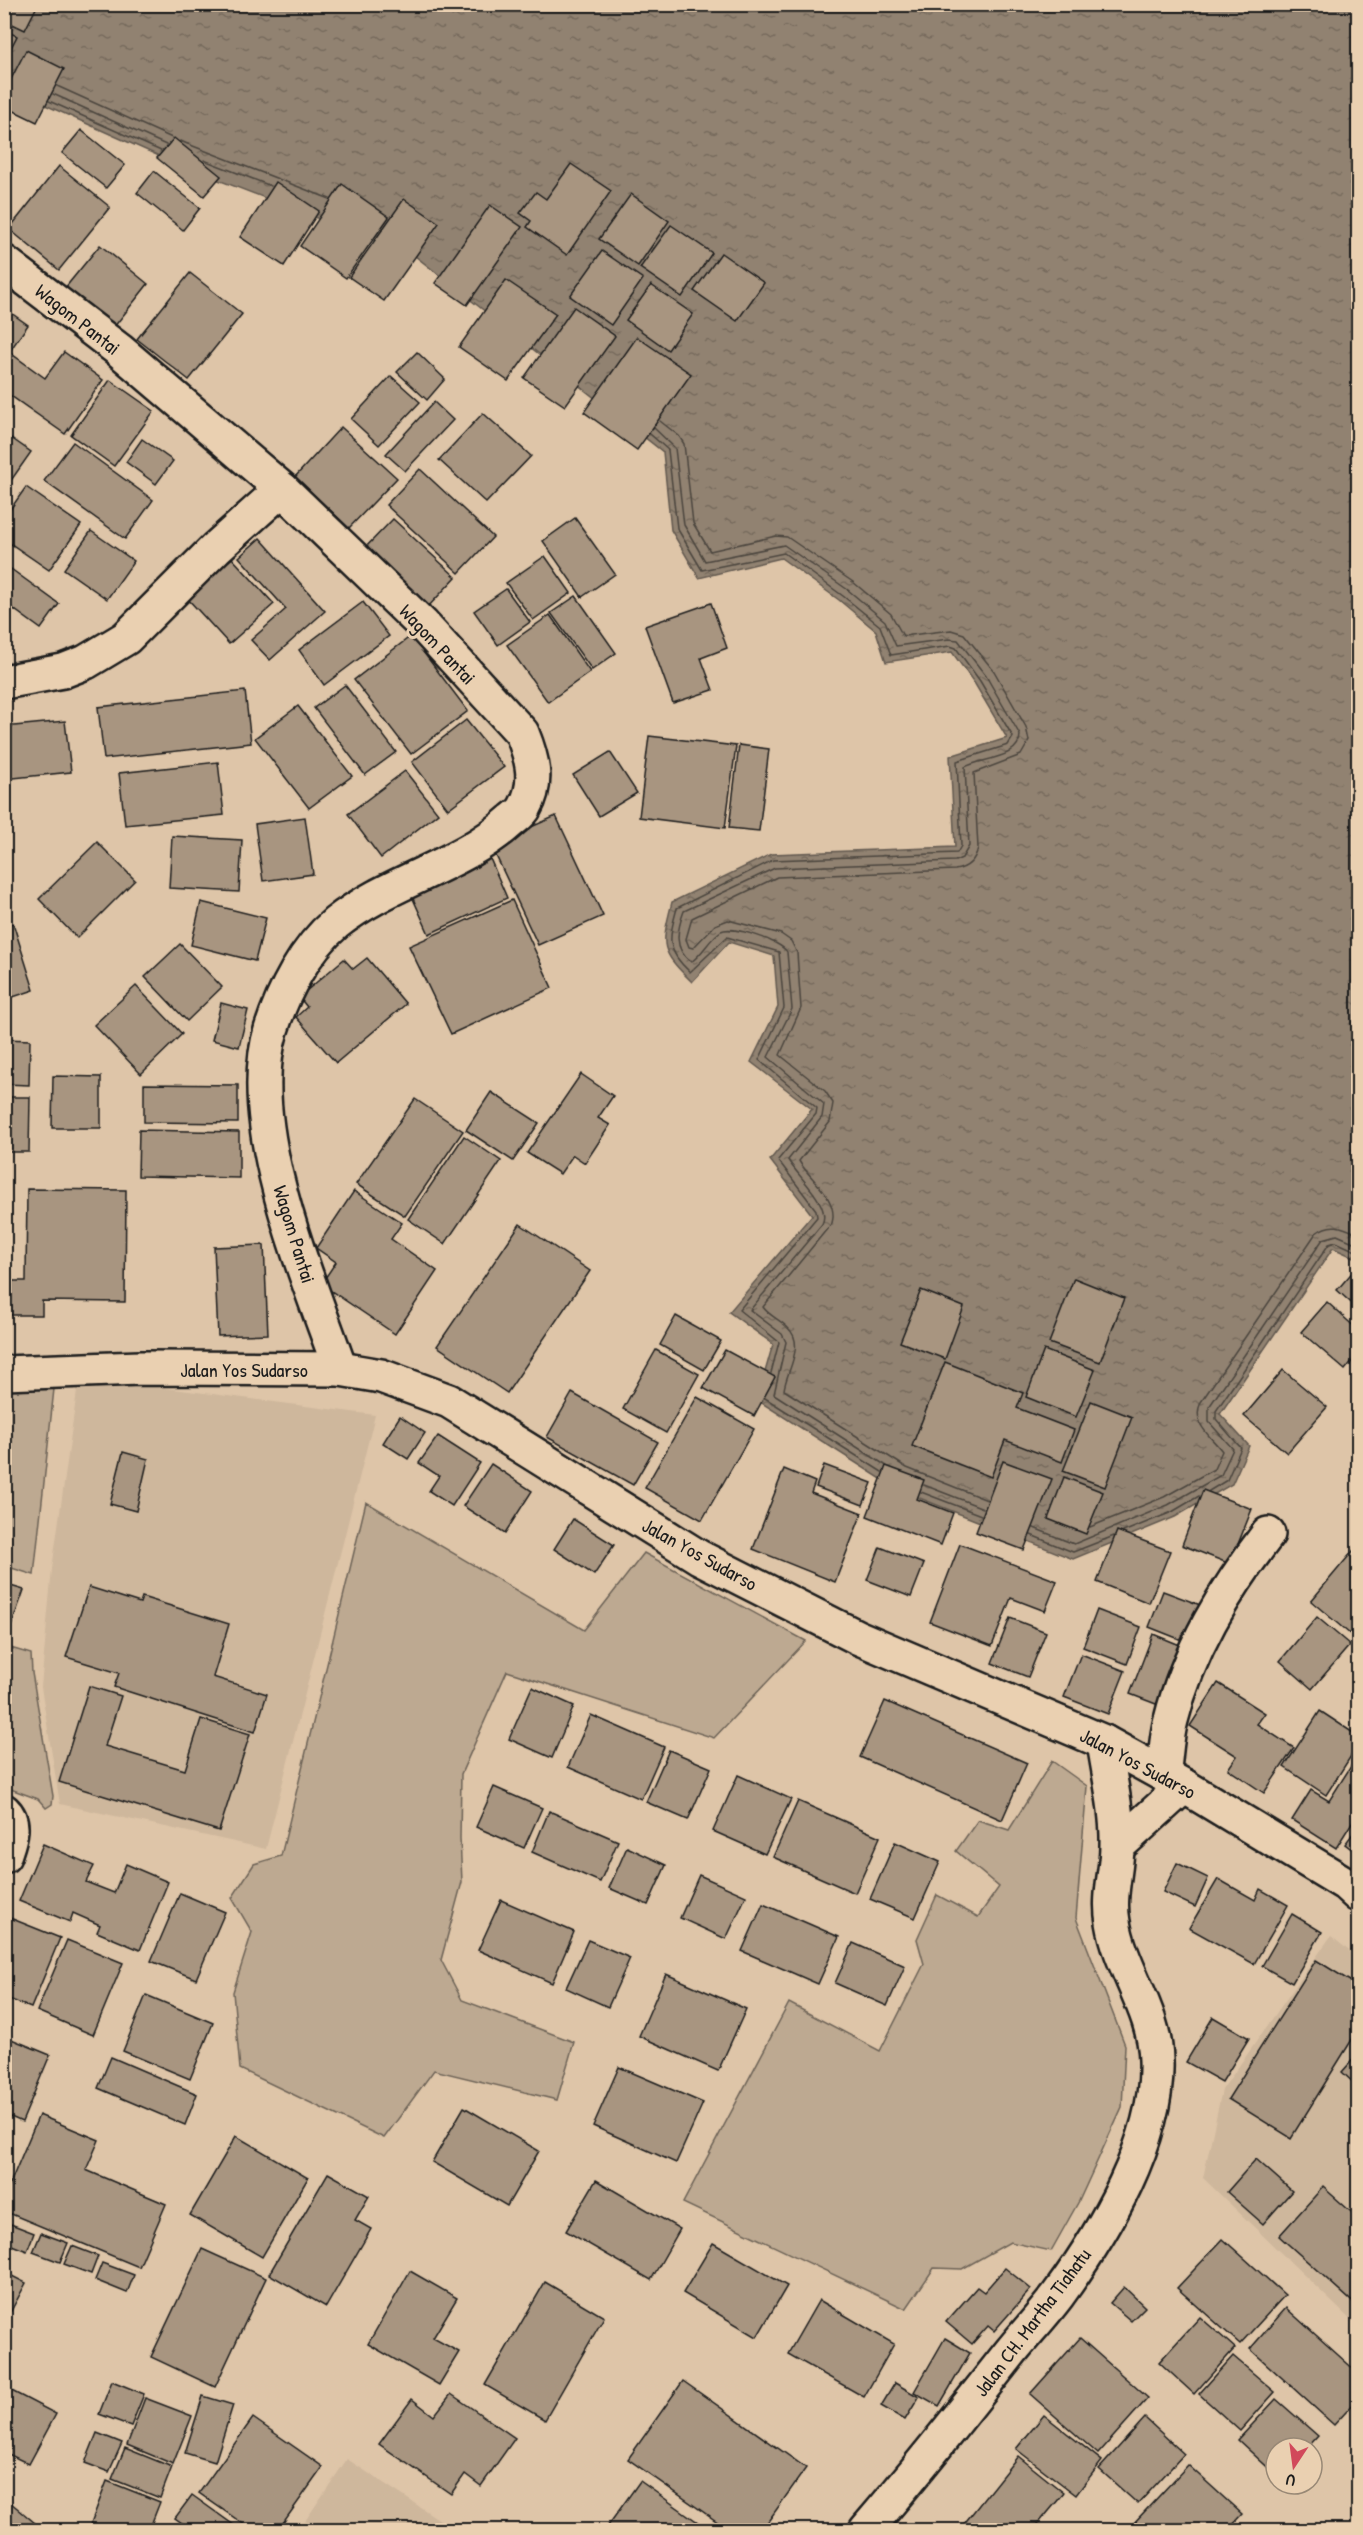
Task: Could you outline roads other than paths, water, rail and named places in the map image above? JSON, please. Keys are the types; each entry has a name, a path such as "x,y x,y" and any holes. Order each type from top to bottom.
{"main road":[{"name":"Wagom Pantai","path":"4,262 119,350 282,489 423,625 522,733 531,756 534,777 525,809 494,837 371,899 335,924 303,960 271,1031 263,1097 279,1186 340,1369"},
{"path":"4,682 63,671 86,662 126,638 216,548 282,489"},
{"name":"Jalan Yos Sudarso","path":"4,1373 137,1377 340,1369 381,1376 448,1401 699,1557 857,1637 1104,1742 1346,1884 1359,1895"},
{"path":"1118,1846 1174,1781 1170,1722 1194,1654 1218,1605 1268,1534"},
{"name":"Jalan CH. Martha Tiahatu","path":"866,2530 933,2453 1082,2260 1117,2199 1142,2143 1152,2105 1156,2057 1141,1995 1125,1961 1112,1919 1112,1881 1118,1846 1104,1742"},
{"path":"4,1810 10,1816 11,1825 4,1856"}],"water":[{"path":"5,5 1358,5 1358,1259 1333,1248 1220,1414 1249,1446 1232,1484 1175,1517 1073,1559 897,1489 757,1400 773,1344 729,1312 812,1215 770,1160 812,1109 751,1062 778,1007 774,956 729,942 692,982 673,962 666,946 666,929 672,902 771,854 955,847 950,756 1007,738 975,684 952,652 886,662 876,631 839,600 781,558 699,578 671,530 663,452 415,256 177,164 5,87"}]}
